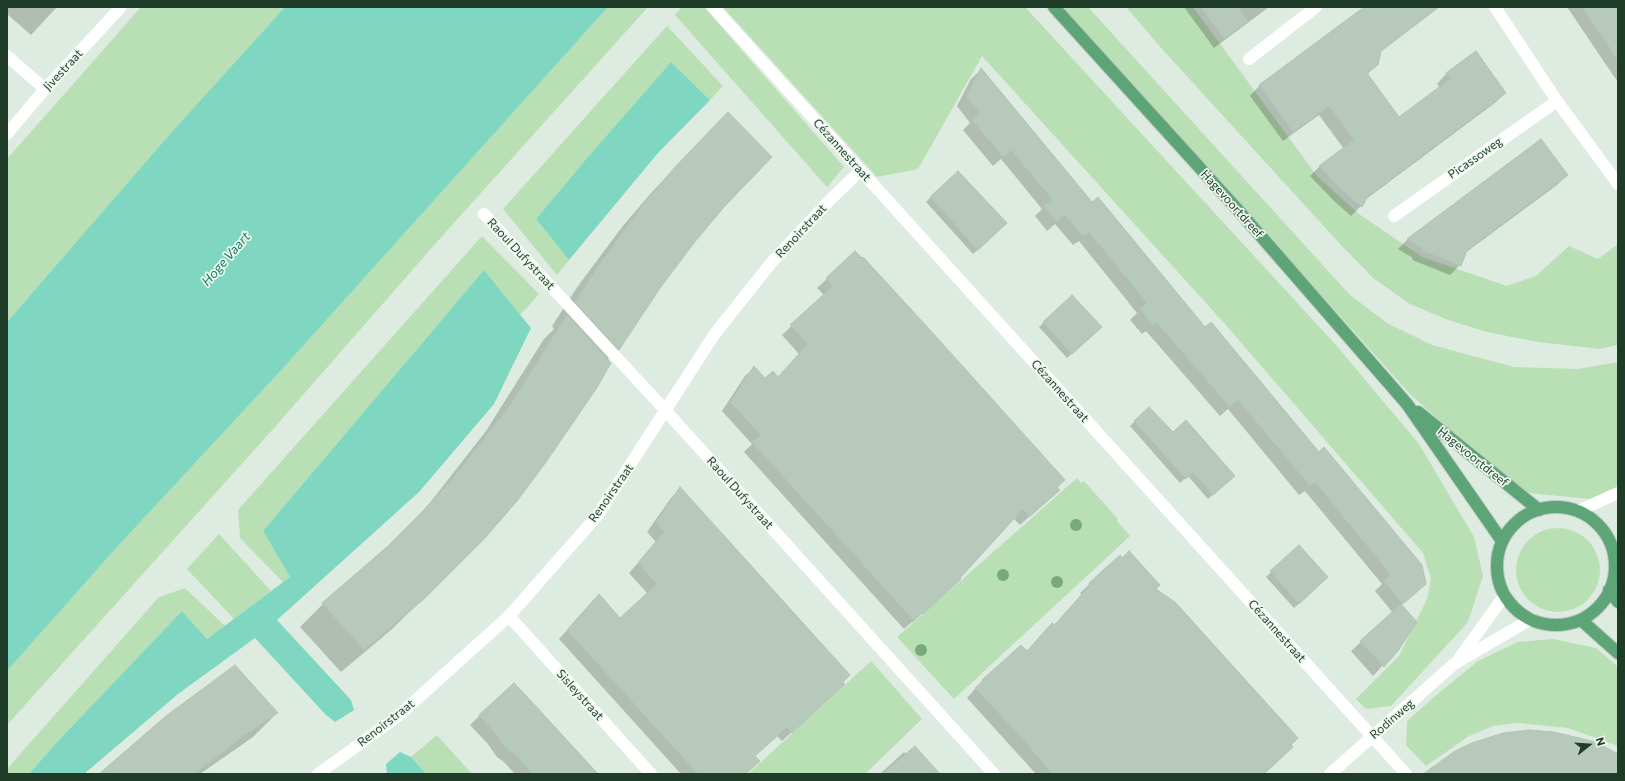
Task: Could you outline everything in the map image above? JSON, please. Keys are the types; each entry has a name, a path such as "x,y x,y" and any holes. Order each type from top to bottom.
{"main road":[{"name":"Hagevoortdreef","path":"1054,7 1239,211 1407,404 1502,542"},
{"name":"Hagevoortdreef","path":"1407,404 1539,510"},
{"path":"1560,507 1578,511 1591,519 1603,530 1616,557 1614,578 1607,596 1595,611 1581,620 1564,625 1547,625 1531,619 1517,610 1505,595 1498,578 1497,560 1502,542 1513,526 1526,515 1539,510 1560,507"},
{"path":"1609,590 1618,602"},
{"path":"1581,620 1618,653"}],"street":[{"name":"Jivestraat","path":"7,134 45,89 122,7"},
{"name":"Cézannestraat","path":"713,7 1406,774"},
{"path":"1249,59 1316,7"},
{"path":"1495,7 1556,101 1618,184"},
{"path":"7,56 45,89"},
{"name":"Picassoweg","path":"1394,216 1556,101"},
{"name":"Renoirstraat","path":"318,774 397,717 509,616 597,516 714,335 771,263 832,198 860,171"},
{"name":"Raoul Dufystraat","path":"484,214 666,411 994,774"},
{"path":"1578,511 1618,493"},
{"name":"Rodinweg","path":"1454,664 1505,595"},
{"name":"Sisleystraat","path":"509,616 651,774"},
{"name":"Rodinweg","path":"1330,774 1454,664 1531,619"}],"shaded area":[{"path":"141,7 285,7 169,135 7,322 7,159"},
{"path":"608,7 648,7 436,243 274,428 7,725 7,671 118,546 285,366"},
{"path":"682,7 704,7 844,167 827,187 675,15"},
{"path":"723,7 1025,7 1336,345 1419,444 1474,537 1483,576 1468,622 1391,706 1366,709 1356,699 1399,656 1427,599 1431,579 1423,553 1225,324 982,56 918,169 877,177"},
{"path":"1063,7 1088,7 1350,295 1387,323 1432,345 1514,367 1578,369 1618,362 1618,491 1590,499 1529,493 1503,478 1409,393"},
{"path":"1126,7 1193,7 1317,176 1359,214 1422,257 1507,286 1536,276 1569,246 1598,259 1618,244 1618,345 1600,349 1538,342 1487,332 1448,320 1410,304 1373,278 1341,245 1163,50"},
{"path":"667,26 723,86 710,100 671,62 536,219 569,260 557,275 503,209"},
{"path":"482,236 539,294 520,315 484,270 263,531 290,577 283,582 240,538 238,510"},
{"path":"1077,478 1081,483 1084,481 1118,519 1117,521 1130,536 954,699 897,637"},
{"path":"1558,528 1574,531 1588,540 1597,554 1600,570 1597,586 1588,600 1574,609 1558,612 1542,609 1528,600 1519,586 1516,570 1519,554 1528,540 1542,531"},
{"path":"219,534 271,591 234,619 187,569"},
{"path":"185,588 225,626 207,639 182,611 57,742 29,774 7,774 7,769 159,597"},
{"path":"1553,639 1596,648 1618,667 1618,746 1568,728 1518,723 1493,726 1469,736 1426,766 1406,745 1407,721 1478,661 1518,642"},
{"path":"871,661 922,719 865,774 748,774"},
{"path":"437,735 472,774 426,774 411,757"}],"water":[{"name":"Hoge Vaart","path":"285,7 608,7 285,366 118,546 7,671 7,322 169,135"},
{"path":"671,62 710,100 658,153 569,260 536,219"},
{"path":"484,270 531,328 494,404 419,492 277,620 351,700 354,710 335,722 326,715 255,638 178,694 84,774 29,774 57,742 182,611 207,639 290,577 263,531"},
{"path":"400,752 411,757 426,774 387,774 386,764"}],"building":[{"path":"1201,7 1238,7 1248,21 1224,39"},
{"path":"1364,7 1439,7 1381,51 1378,65 1367,73 1399,117 1450,79 1446,73 1476,51 1506,93 1368,196 1362,207 1343,191 1319,166 1354,140 1329,106 1293,132 1259,85"},
{"path":"1582,7 1618,7 1618,60"},
{"path":"981,68 1092,202 1098,197 1205,327 1211,322 1319,452 1324,447 1422,565 1426,584 1403,604 1384,581 1391,575 1315,482 1310,486 1238,400 1230,407 1156,322 1152,325 1140,309 1147,303 1089,232 1083,237 1065,215 1057,222 1044,206 1052,199 1011,150 1003,157 972,120 980,113 966,96"},
{"path":"728,112 772,157 724,207 694,243 660,288 619,350 575,302 602,261 645,202 675,167"},
{"path":"1541,139 1568,175 1467,250 1461,266 1421,250 1422,248 1407,239"},
{"path":"958,171 1007,223 978,250 930,197"},
{"path":"855,251 862,258 863,257 931,331 1065,480 1057,487 1060,490 1029,517 1023,509 960,578 961,579 914,621 752,442 761,435 730,402 754,366 765,378 773,371 778,377 808,344 790,325 833,286 826,278"},
{"path":"1072,295 1102,327 1072,354 1043,322"},
{"path":"567,315 611,363 596,389 546,462 517,501 485,538 424,599 364,650 322,603 388,546 452,479 509,407"},
{"path":"1149,407 1173,432 1186,420 1235,476 1213,495 1193,472 1186,479 1134,421"},
{"path":"680,487 850,675 843,682 845,684 792,733 787,727 755,756 760,761 746,774 698,774 567,630 599,594 620,618 657,584 638,563 664,532 656,522"},
{"path":"1299,545 1328,577 1299,604 1270,571"},
{"path":"1129,551 1160,585 1156,589 1175,602 1298,738 1291,745 1293,747 1264,774 1052,774 1023,739 975,688 1021,645 1027,651 1052,623 1054,625 1059,620 1090,585 1089,583 1120,555 1122,558"},
{"path":"1401,604 1417,622 1398,651 1384,667 1360,641"},
{"path":"235,665 278,713 243,736 194,774 99,774 166,716"},
{"path":"514,683 598,774 533,774 514,753 506,748 479,715"},
{"path":"1529,730 1554,732 1596,742 1618,754 1618,774 1423,774 1455,751 1472,743 1503,733"},
{"path":"915,746 940,774 882,774"}]}
